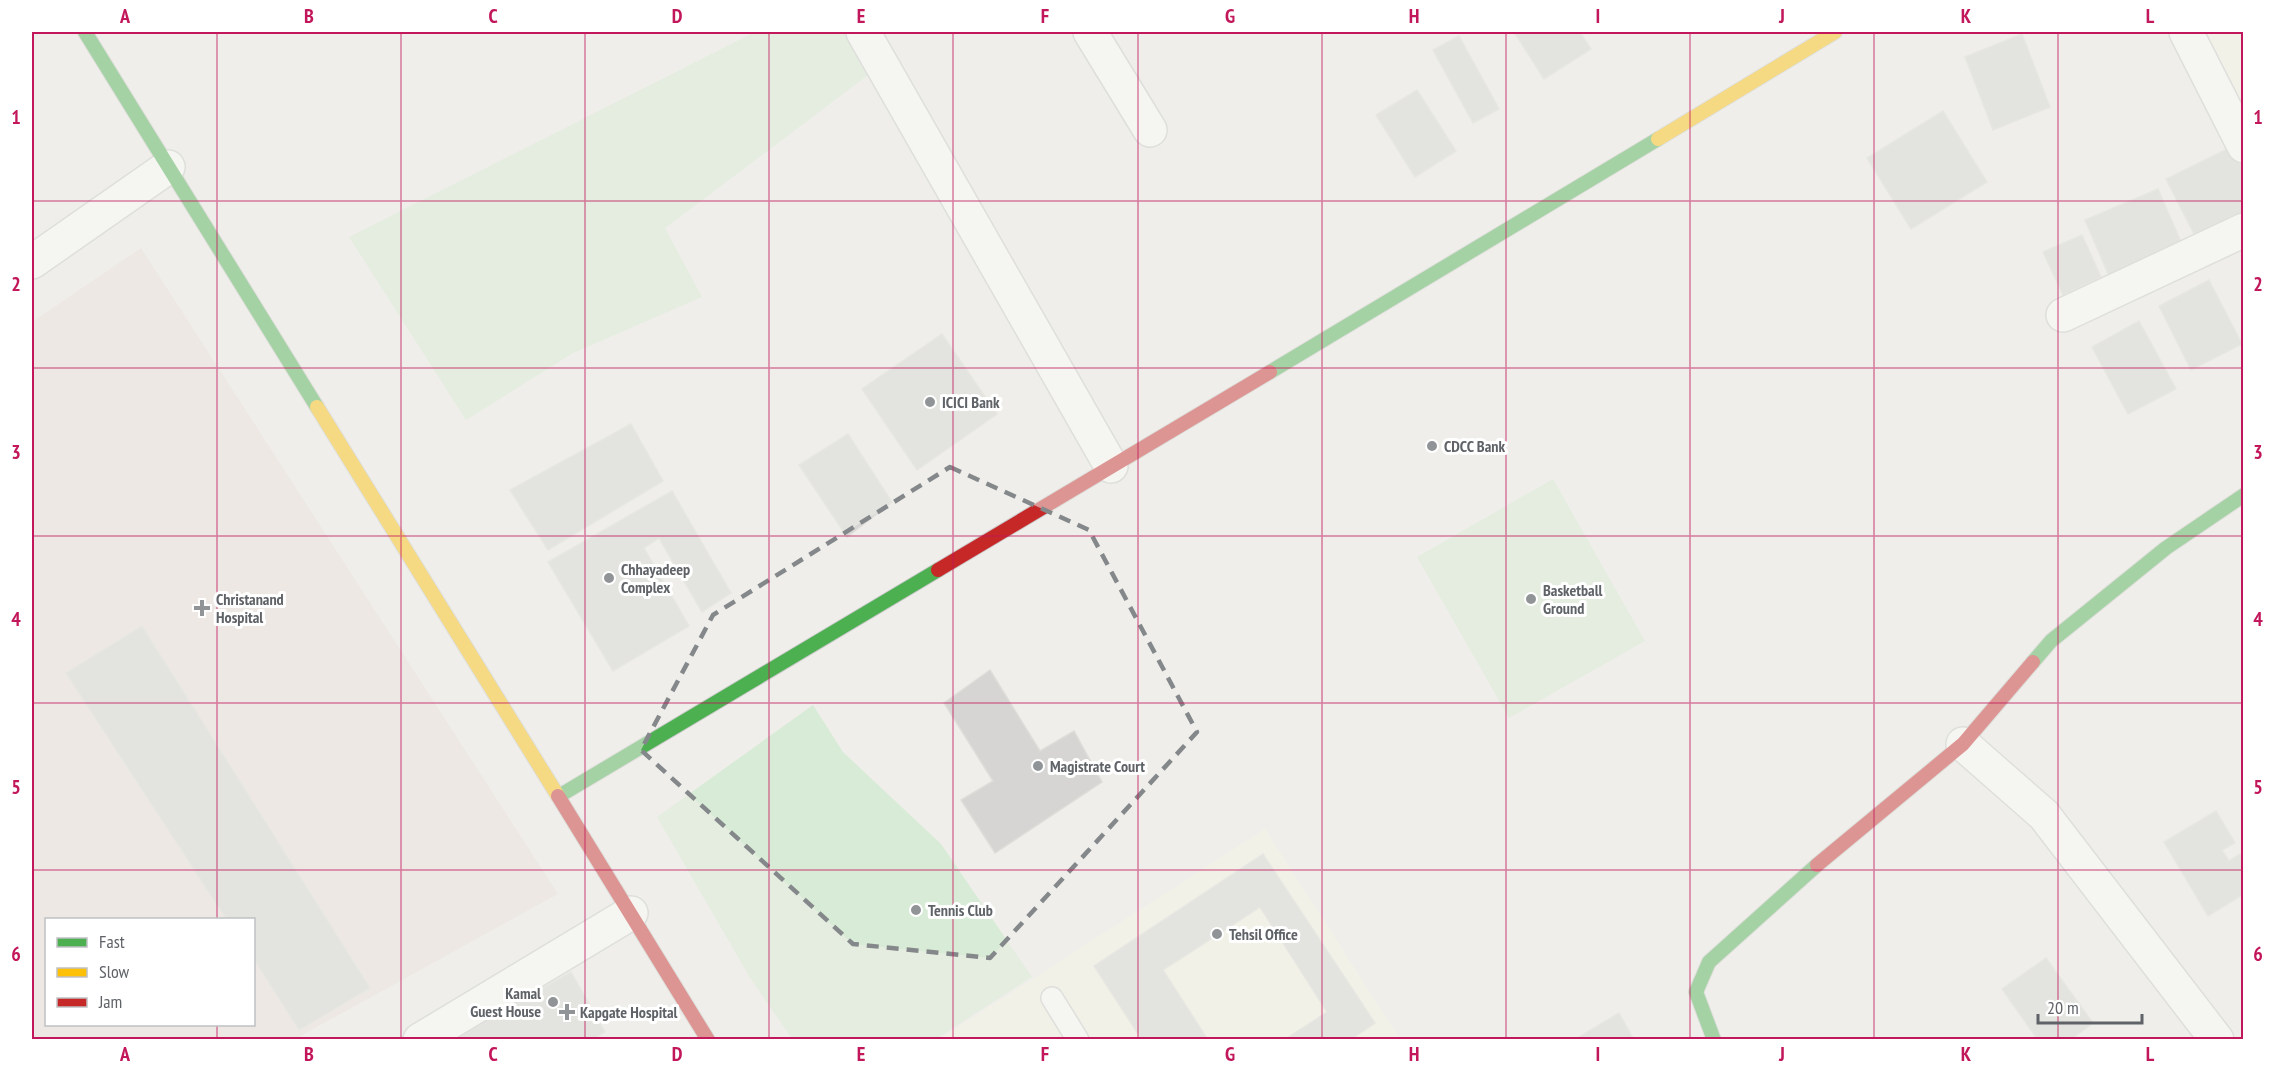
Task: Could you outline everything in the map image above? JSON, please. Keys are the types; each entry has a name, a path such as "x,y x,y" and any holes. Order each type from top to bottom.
{"main road":[{"path":"85,32 708,1040"},
{"path":"559,796 1835,32"},
{"path":"1714,1040 1696,992 1709,962 1804,876 1964,744 2050,642 2166,548 2244,495"}],"street":[{"path":"863,32 1111,466"},
{"path":"1090,32 1150,130"},
{"path":"2186,32 2244,146"},
{"path":"32,262 168,167"},
{"path":"2063,315 2244,230"},
{"path":"1964,744 2044,815 2217,1040"},
{"path":"420,1040 631,913"}],"lane":[{"path":"1052,998 1075,1038"}],"highlighted area":[{"path":"950,467 1089,530 1197,732 990,958 853,944 641,750 713,615"}],"shaded area":[{"path":"2203,32 2243,32 2243,118"},
{"name":"Christanand Hospital","path":"141,248 558,894 295,1039 32,1040 32,322"},
{"name":"Tehsil Office","path":"1265,829 1400,1039 938,1040"}],"green space":[{"path":"755,32 851,32 872,72 665,228 702,297 573,353 466,420 349,237"},
{"name":"Basketball Ground","path":"1553,479 1645,641 1509,718 1417,557"},
{"path":"813,705 843,752 941,844 1032,977 936,1039 792,1039 749,976 657,817"}],"building":[{"path":"1514,32 1580,32 1591,49 1544,79"},
{"path":"2022,34 2050,107 1993,130 1965,57"},
{"path":"1459,36 1499,109 1473,123 1433,50"},
{"path":"1417,90 1456,151 1415,177 1376,115"},
{"path":"1943,111 1987,182 1911,229 1867,158"},
{"path":"2231,147 2244,172 2244,211 2195,236 2166,179"},
{"path":"2158,189 2182,244 2109,276 2085,220"},
{"path":"2082,235 2101,277 2063,295 2043,252"},
{"path":"2209,280 2242,344 2191,370 2159,306"},
{"path":"2139,321 2176,389 2128,414 2092,347"},
{"name":"ICICI Bank","path":"942,334 997,414 917,470 862,389"},
{"path":"631,424 663,481 548,550 510,490"},
{"path":"848,434 892,502 847,537 799,465"},
{"name":"Chhayadeep Complex","path":"672,491 731,593 702,612 659,538 644,548 689,626 613,671 548,562"},
{"path":"142,626 370,988 299,1030 255,961 255,918 226,918 66,673"},
{"name":"Magistrate Court","path":"990,670 1040,751 1074,731 1102,782 995,853 961,800 993,781 944,703"},
{"path":"2216,811 2235,843 2222,850 2229,861 2240,854 2244,860 2244,894 2208,916 2164,842"},
{"path":"1263,854 1375,1023 1350,1040 1284,1040 1327,1012 1260,907 1163,970 1208,1040 1142,1040 1094,966"},
{"path":"2046,958 2093,1023 2070,1040 2038,1040 2002,989"},
{"name":"Kamal Guest House","path":"571,972 605,1032 592,1040 450,1040"},
{"path":"1619,1013 1634,1040 1574,1040"}],"traffic: fast":[{"path":"85,32 317,407"},
{"path":"1270,372 1658,139"},
{"path":"2033,662 2051,641 2166,548 2244,495"},
{"path":"559,796 938,570"},
{"path":"1714,1040 1696,992 1709,962 1817,865"}],"traffic: slow":[{"path":"1658,139 1835,32"},
{"path":"317,407 558,796"}],"traffic: jam":[{"path":"938,570 1270,372"},
{"path":"1817,865 1963,744 2033,662"},
{"path":"558,796 708,1040"}],"place":[{"name":"ICICI Bank","path":"930,402"},
{"name":"CDCC Bank","path":"1432,446"},
{"name":"Chhayadeep Complex","path":"609,578"},
{"name":"Basketball Ground","path":"1531,599"},
{"name":"Christanand Hospital","path":"202,608"},
{"name":"Magistrate Court","path":"1038,766"},
{"name":"Tennis Club","path":"916,910"},
{"name":"Tehsil Office","path":"1217,934"},
{"name":"Kamal Guest House","path":"553,1002"},
{"name":"Kapgate Hospital","path":"567,1012"}]}
